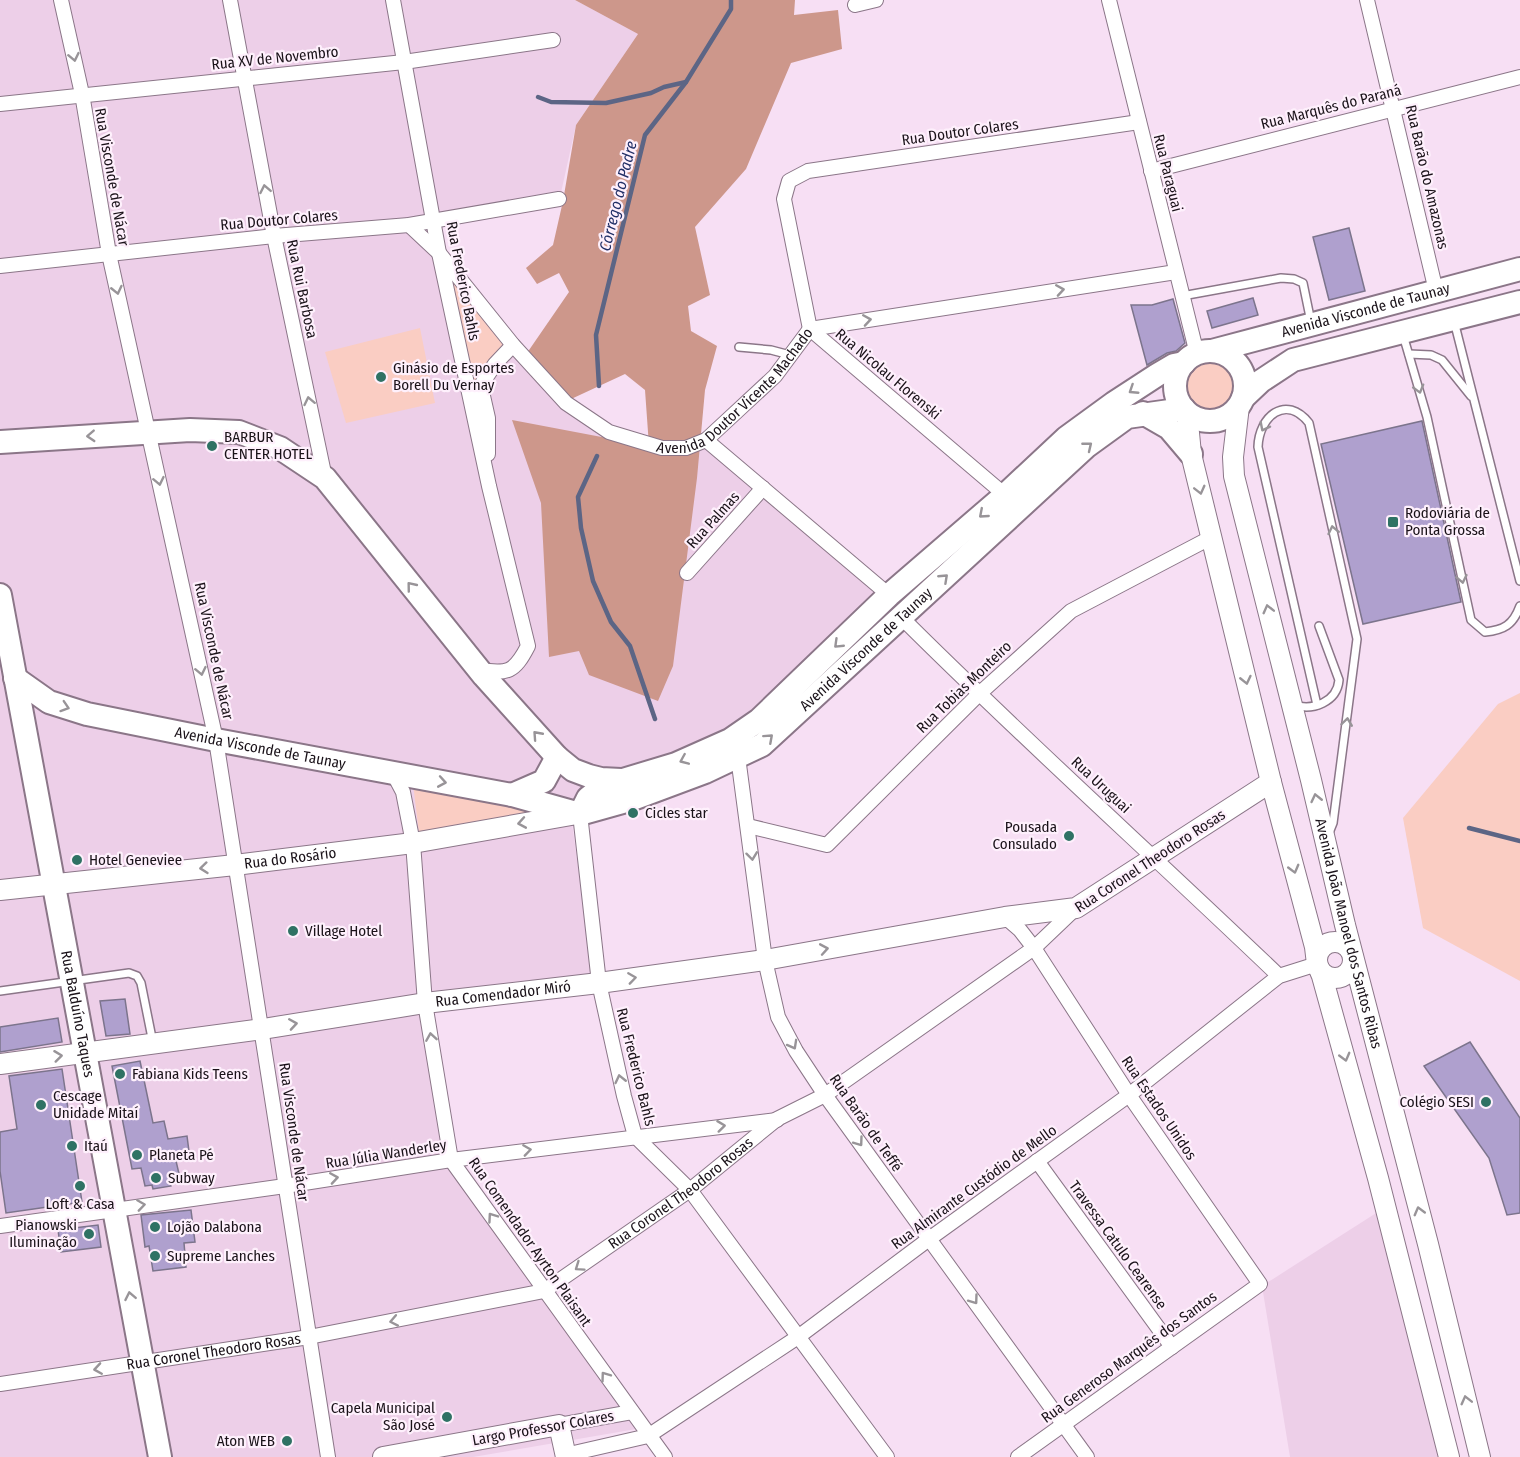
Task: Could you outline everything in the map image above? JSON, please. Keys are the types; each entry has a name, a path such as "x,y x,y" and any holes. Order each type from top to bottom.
{"main road":[{"name":"Avenida Visconde de Taunay","path":"621,780 676,764 730,740 759,720 889,595 1005,495 1066,438 1114,403 1174,365 1198,356 1520,269"},
{"name":"Avenida Visconde de Taunay","path":"8,679 49,702 87,714 512,795 580,814 630,801 705,772 762,745 1087,446 1127,417 1143,413 1186,410 1198,419 1216,420 1233,413 1261,381 1293,360 1520,302"},
{"path":"1241,402 1245,381 1239,365 1227,355 1198,356 1179,369 1175,385 1179,401 1186,410 1191,454 1271,782 1315,947 1317,964 1323,976 1375,1167 1449,1457"},
{"name":"Avenida João Manoel dos Santos Ribas","path":"1241,402 1233,457 1234,476 1480,1457"},
{"path":"1143,413 1169,428 1191,454"},
{"path":"0,442 190,430 239,432 280,448 325,478 478,670 557,757 573,770 589,777 621,780"},
{"name":"Rua Balduíno Taques","path":"0,595 8,679 53,883 160,1457"},
{"path":"512,795 543,781 557,757"},
{"path":"557,757 573,791 580,814"},
{"path":"580,814 588,798 595,792 603,786 621,780"},
{"name":"Rua Coronel Theodoro Rosas","path":"1076,908 1271,782"},
{"name":"Rua do Rosário","path":"0,890 413,843 580,814"},
{"name":"Rua Comendador Miró","path":"0,1064 263,1029 425,1003 599,983 765,960 1005,917 1076,908"},
{"path":"1317,964 1319,952 1330,943 1344,944 1353,955"},
{"path":"559,1425 562,1456"},
{"name":"Largo Professor Colares","path":"383,1457 446,1451 559,1425"}],"street":[{"name":"Rua Visconde de Nácar","path":"62,0 82,94 109,254 216,740 263,1029 285,1186 328,1457"},
{"name":"Rua Rui Barbosa","path":"230,0 274,236 325,478"},
{"name":"Rua Frederico Bahls","path":"393,0 439,253 489,486 528,646 519,663 510,669 498,672 478,670"},
{"path":"855,5 876,0"},
{"name":"Rua Paraguai","path":"1109,0 1198,356"},
{"name":"Rua Barão do Amazonas","path":"1367,0 1436,291"},
{"name":"Rua XV de Novembro","path":"0,104 404,62 553,40"},
{"name":"Rua Marquês do Paraná","path":"1151,171 1520,77"},
{"name":"Rua Doutor Colares","path":"810,329 784,199 789,181 808,171 1139,122"},
{"name":"Rua Doutor Colares","path":"0,266 274,236 409,225 433,219 559,199"},
{"name":"Avenida Doutor Vicente Machado","path":"409,225 439,253 513,345 566,403 609,432 662,448 686,448 706,440 775,376 810,329 1176,272"},
{"name":"Rua Nicolau Florenski","path":"810,329 1005,495"},
{"path":"489,486 488,418 483,396 483,382 495,364 513,345"},
{"path":"706,440 889,595"},
{"name":"Rua Palmas","path":"687,573 763,488"},
{"name":"Rua Tobias Monteiro","path":"748,826 827,844 978,694 1071,611 1212,537"},
{"name":"Rua Uruguai","path":"902,618 978,694 1154,856 1279,976"},
{"name":"Rua Barão de Teffé","path":"738,757 765,960 778,1017 796,1051 825,1095 1087,1457"},
{"name":"Rua Comendador Ayrton Plaisant","path":"393,773 403,792 413,843 425,1003 451,1160 665,1457"},
{"name":"Rua Frederico Bahls","path":"580,814 599,983 635,1136 690,1190 887,1457"},
{"name":"Rua Coronel Theodoro Rosas","path":"0,1384 309,1337 544,1291 690,1190 777,1119 825,1095 1034,948 1076,908"},
{"path":"1005,917 1020,930 1034,948"},
{"name":"Rua Estados Unidos","path":"1034,948 1129,1095 1260,1284"},
{"name":"Rua Almirante Custódio de Mello","path":"648,1436 798,1337 1129,1095 1279,976 1317,964"},
{"name":"Rua Júlia Wanderley","path":"0,1226 451,1160 777,1119"},
{"name":"Travessa Catulo Cearense","path":"1038,1161 1172,1347"},
{"name":"Rua Generoso Marquês dos Santos","path":"1018,1457 1260,1284"},
{"name":"Largo Professor Colares","path":"559,1425 632,1412"},
{"name":"Largo Professor Colares","path":"562,1456 648,1436"}],"lane":[{"path":"1182,296 1281,278 1294,279 1303,283 1312,325"},
{"path":"1454,319 1520,581"},
{"path":"1403,332 1427,417 1471,620 1485,633 1501,630 1516,617 1520,606"},
{"path":"739,347 771,350 790,355"},
{"path":"1409,354 1431,354 1442,360 1474,400"},
{"path":"1317,705 1258,447 1263,425 1274,412 1280,410 1293,411 1309,423 1357,639 1333,823 1325,841"},
{"path":"1292,704 1317,705 1334,695 1338,689 1339,680 1319,626"},
{"path":"0,991 129,974 137,976 141,983 153,1044"}],"shaded area":[{"path":"0,0 575,0 638,34 576,125 560,197 429,228 432,257 565,404 651,447 706,442 888,597 899,619 761,745 571,816 594,982 426,1004 454,1159 648,1427 473,1457 0,1457"},
{"path":"575,0 795,0 794,15 838,10 842,49 791,63 746,169 695,227 710,295 688,306 691,331 717,346 705,390 697,478 673,666 658,701 589,675 579,651 549,657 541,503 512,420 649,446 645,390 625,374 569,400 527,353 569,292 559,273 537,284 526,268 553,245 576,125 638,34"},
{"path":"445,278 450,279 502,339 503,347 487,367 483,421"},
{"name":"Ginásio de Esportes Borell Du Vernay","path":"420,328 435,403 346,423 325,352"},
{"path":"1205,359 1215,359 1225,363 1233,371 1237,386 1233,401 1225,409 1215,413 1205,413 1195,409 1187,401 1183,391 1183,381 1187,371 1195,363"},
{"path":"1520,693 1520,981 1423,928 1403,818 1498,704"},
{"path":"413,784 542,810 419,833"},
{"path":"1384,1208 1447,1457 1290,1457 1262,1286"}],"building":[{"path":"1349,228 1365,291 1329,300 1313,237"},
{"path":"1253,298 1258,315 1212,328 1207,311"},
{"path":"1173,299 1185,343 1176,351 1167,353 1147,365 1131,305 1152,305"},
{"name":"Rodoviária de Ponta Grossa","path":"1422,421 1461,602 1363,624 1321,444"},
{"path":"125,999 130,1034 106,1036 100,1001"},
{"path":"58,1018 62,1042 0,1052 0,1027"},
{"path":"1470,1042 1520,1118 1520,1213 1507,1215 1489,1158 1424,1066"},
{"path":"140,1061 153,1123 164,1121 168,1139 187,1136 190,1159 176,1161 180,1178 170,1180 171,1186 153,1189 152,1185 145,1186 141,1168 132,1169 112,1066"},
{"path":"62,1069 82,1202 6,1213 0,1171 0,1132 17,1129 9,1076"},
{"path":"191,1210 195,1242 184,1243 186,1267 153,1271 149,1246 145,1247 141,1215"},
{"path":"98,1225 101,1247 61,1252 58,1230"}],"waterway":[{"name":"Córrego do Padre","path":"599,386 596,335 645,135 686,82 731,9 731,0"},
{"path":"538,97 551,102 606,103 686,82"},
{"name":"Córrego do Padre","path":"597,456 578,497 581,528 593,581 611,622 630,646 655,719"},
{"path":"1469,828 1520,841"}],"place":[{"name":"Ginásio de Esportes Borell Du Vernay","path":"381,377"},
{"name":"BARBUR CENTER HOTEL","path":"212,446"},
{"name":"Rodoviária de Ponta Grossa","path":"1393,522"},
{"name":"Cicles star","path":"633,813"},
{"name":"Pousada Consulado","path":"1069,836"},
{"name":"Hotel Geneviee","path":"77,860"},
{"name":"Village Hotel","path":"293,931"},
{"name":"Fabiana Kids Teens","path":"120,1074"},
{"name":"Colégio SESI","path":"1486,1102"},
{"name":"Cescage Unidade Mitaí","path":"41,1105"},
{"name":"Itaú","path":"72,1146"},
{"name":"Planeta Pé","path":"137,1155"},
{"name":"Subway","path":"156,1178"},
{"name":"Loft & Casa","path":"80,1186"},
{"name":"Lojão Dalabona","path":"155,1227"},
{"name":"Pianowski Iluminação","path":"89,1234"},
{"name":"Supreme Lanches","path":"155,1256"},
{"name":"Capela Municipal São José","path":"447,1417"},
{"name":"Aton WEB","path":"287,1441"}]}
